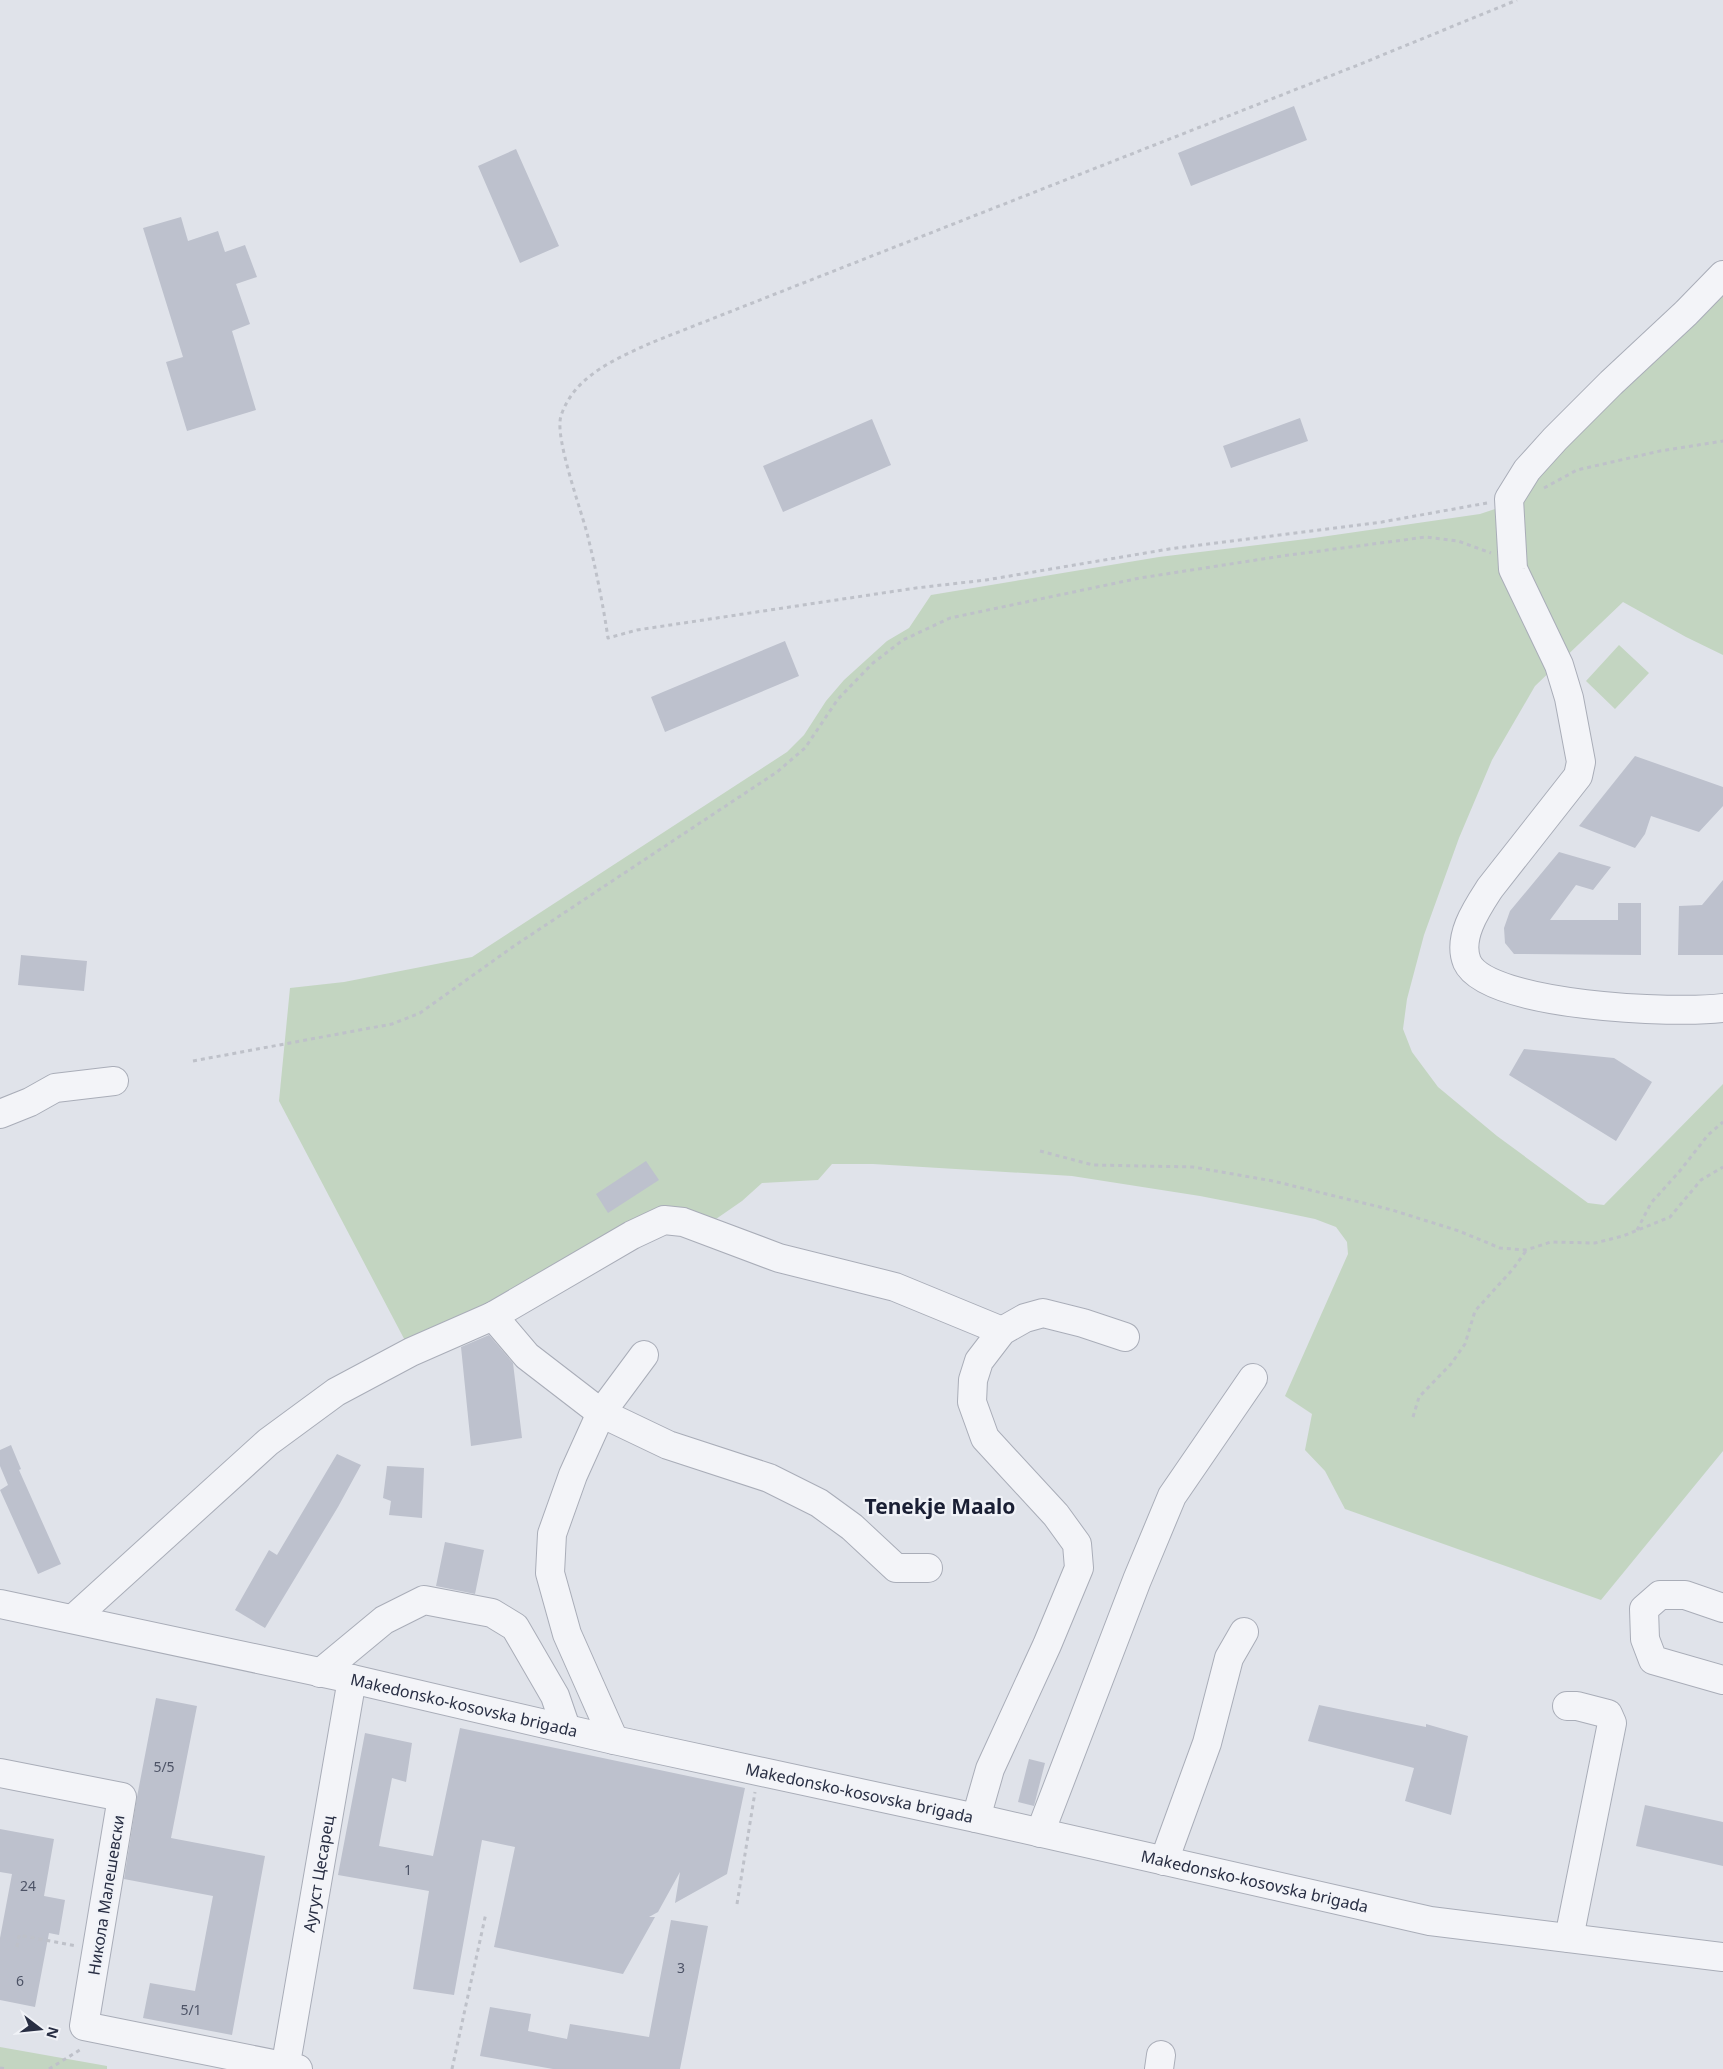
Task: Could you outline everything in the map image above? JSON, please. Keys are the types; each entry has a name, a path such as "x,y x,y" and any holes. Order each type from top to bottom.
{"street":[{"path":"1722,1011 1613,1008 1532,996 1487,980 1474,972 1468,963 1464,951 1466,937 1478,907 1490,888 1578,776 1581,762 1570,698 1559,665 1513,569 1509,499 1527,470 1555,440 1723,275"},
{"path":"0,1114 30,1102 55,1088 114,1081"},
{"path":"74,1618 268,1442 336,1392 411,1352 494,1316 632,1235 664,1220 675,1220 703,1228 779,1258 895,1287 1002,1331"},
{"path":"976,1818 990,1769 1047,1645 1079,1568 1077,1544 1056,1515 985,1438 972,1402 973,1380 979,1361 1002,1331 1025,1318 1043,1313 1083,1323 1125,1337"},
{"path":"494,1316 527,1356 601,1413 668,1445 769,1478 819,1503 852,1527 896,1568 928,1568"},
{"path":"614,1740 567,1634 550,1573 552,1534 573,1474 601,1413 644,1355"},
{"path":"1040,1833 1136,1580 1172,1496 1253,1378"},
{"path":"1723,1608 1685,1595 1660,1595 1644,1609 1644,1616 1645,1639 1653,1660 1723,1680"},
{"path":"320,1674 384,1620 424,1600 492,1613 515,1627 555,1696 566,1728"},
{"name":"Makedonsko-kosovska brigada","path":"0,1604 74,1618 320,1674 352,1679 614,1740 976,1818 1430,1921 1723,1957"},
{"path":"1164,1862 1207,1743 1229,1658 1244,1632"},
{"name":"Аугуст Цесарец","path":"290,2068 352,1679"},
{"path":"1568,1706 1577,1706 1608,1714 1612,1723 1569,1938"},
{"name":"Никола Малешевски","path":"0,1773 122,1797 84,2026 290,2068"}],"path":[{"path":"1509,499 1382,522 1168,549 986,580 916,588 646,629 608,638 601,592 559,423 567,404 591,375 607,364 653,342 1517,0"},
{"path":"1542,489 1577,470 1660,451 1723,441"},
{"path":"193,1061 392,1024 420,1013 514,946 777,772 805,748 838,699 873,662 903,640 950,618 1149,577 1310,552 1426,537 1458,541 1486,550 1500,558 1513,569"},
{"path":"1637,1230 1651,1203 1679,1172 1708,1135 1723,1122"},
{"path":"1040,1151 1093,1165 1193,1166 1273,1181 1392,1210 1459,1231 1500,1248 1526,1250 1551,1242 1595,1243 1670,1217 1701,1180 1723,1167"},
{"path":"1413,1416 1419,1397 1451,1364 1465,1344 1475,1311 1513,1269 1526,1250"},
{"path":"737,1904 758,1771"},
{"path":"452,2069 486,1913"},
{"path":"17,1947 19,1935 96,1950"},
{"path":"0,2068 7,2069"}],"green space":[{"path":"1723,289 1723,655 1623,602 1535,686 1492,760 1459,838 1424,935 1407,999 1403,1029 1412,1052 1438,1087 1497,1136 1588,1203 1604,1205 1723,1084 1723,1451 1601,1600 1345,1509 1325,1471 1305,1450 1312,1414 1285,1396 1348,1254 1347,1242 1336,1227 1315,1219 1272,1210 1200,1196 1072,1176 873,1164 832,1164 818,1180 762,1183 742,1201 703,1228 683,1222 411,1352 279,1101 290,988 344,982 472,957 787,752 804,735 826,701 844,680 887,641 909,628 931,595 1159,557 1314,538 1480,514 1504,506 1575,431"},
{"path":"1619,645 1649,673 1615,709 1586,681"},
{"path":"0,2047 107,2066 107,2069 0,2069"}],"building":[{"path":"1294,106 1307,140 1191,186 1178,153"},
{"path":"516,149 559,246 520,263 478,166"},
{"path":"181,217 188,241 218,231 225,252 245,245 257,277 236,284 250,324 232,331 256,410 187,431 166,362 183,357 143,228"},
{"path":"1300,418 1308,441 1231,468 1223,446"},
{"path":"872,419 891,465 783,512 763,466"},
{"path":"785,641 799,676 665,732 651,697"},
{"path":"1635,756 1723,787 1723,806 1699,832 1651,816 1645,834 1635,848 1579,826"},
{"path":"1559,852 1611,867 1593,890 1576,885 1550,920 1618,920 1618,903 1641,903 1641,955 1514,954 1505,943 1504,928 1510,911"},
{"path":"1723,880 1723,955 1678,955 1679,906 1702,905"},
{"path":"21,955 87,961 84,991 18,985"},
{"path":"1524,1049 1614,1058 1652,1082 1616,1141 1509,1075"},
{"path":"646,1161 659,1180 608,1213 596,1194"},
{"path":"489,1335 513,1363 522,1438 471,1446 461,1347"},
{"path":"11,1445 21,1469 19,1470 61,1564 38,1574 0,1490 8,1485 0,1466 0,1450"},
{"path":"337,1454 361,1465 265,1628 235,1610 269,1550 277,1555"},
{"path":"387,1466 424,1468 422,1518 389,1515 391,1501 383,1498"},
{"path":"445,1542 484,1550 475,1594 436,1586"},
{"path":"156,1698 197,1706 171,1838 265,1856 232,2035 143,2018 150,1983 195,1991 213,1896 124,1879"},
{"path":"1319,1705 1426,1727 1426,1724 1468,1736 1451,1815 1405,1801 1414,1768 1308,1741"},
{"path":"460,1728 745,1788 727,1874 675,1903 680,1872 658,1912 649,1917 655,1917 623,1974 494,1947 515,1847 482,1840 454,1995 413,1989 429,1891 338,1875 365,1733 412,1743 406,1782 392,1778 379,1846 433,1856"},
{"path":"1029,1759 1045,1763 1034,1806 1018,1802"},
{"path":"1645,1805 1723,1822 1723,1866 1636,1846"},
{"path":"0,1829 54,1839 44,1896 65,1900 59,1935 49,1933 35,2007 0,2000 0,1938 12,1874 0,1872"},
{"path":"671,1920 708,1926 680,2069 553,2069 480,2056 490,2007 531,2014 528,2031 567,2039 570,2024 649,2037"}],"district":[{"name":"Tenekje Maalo","path":"940,1506"}]}
